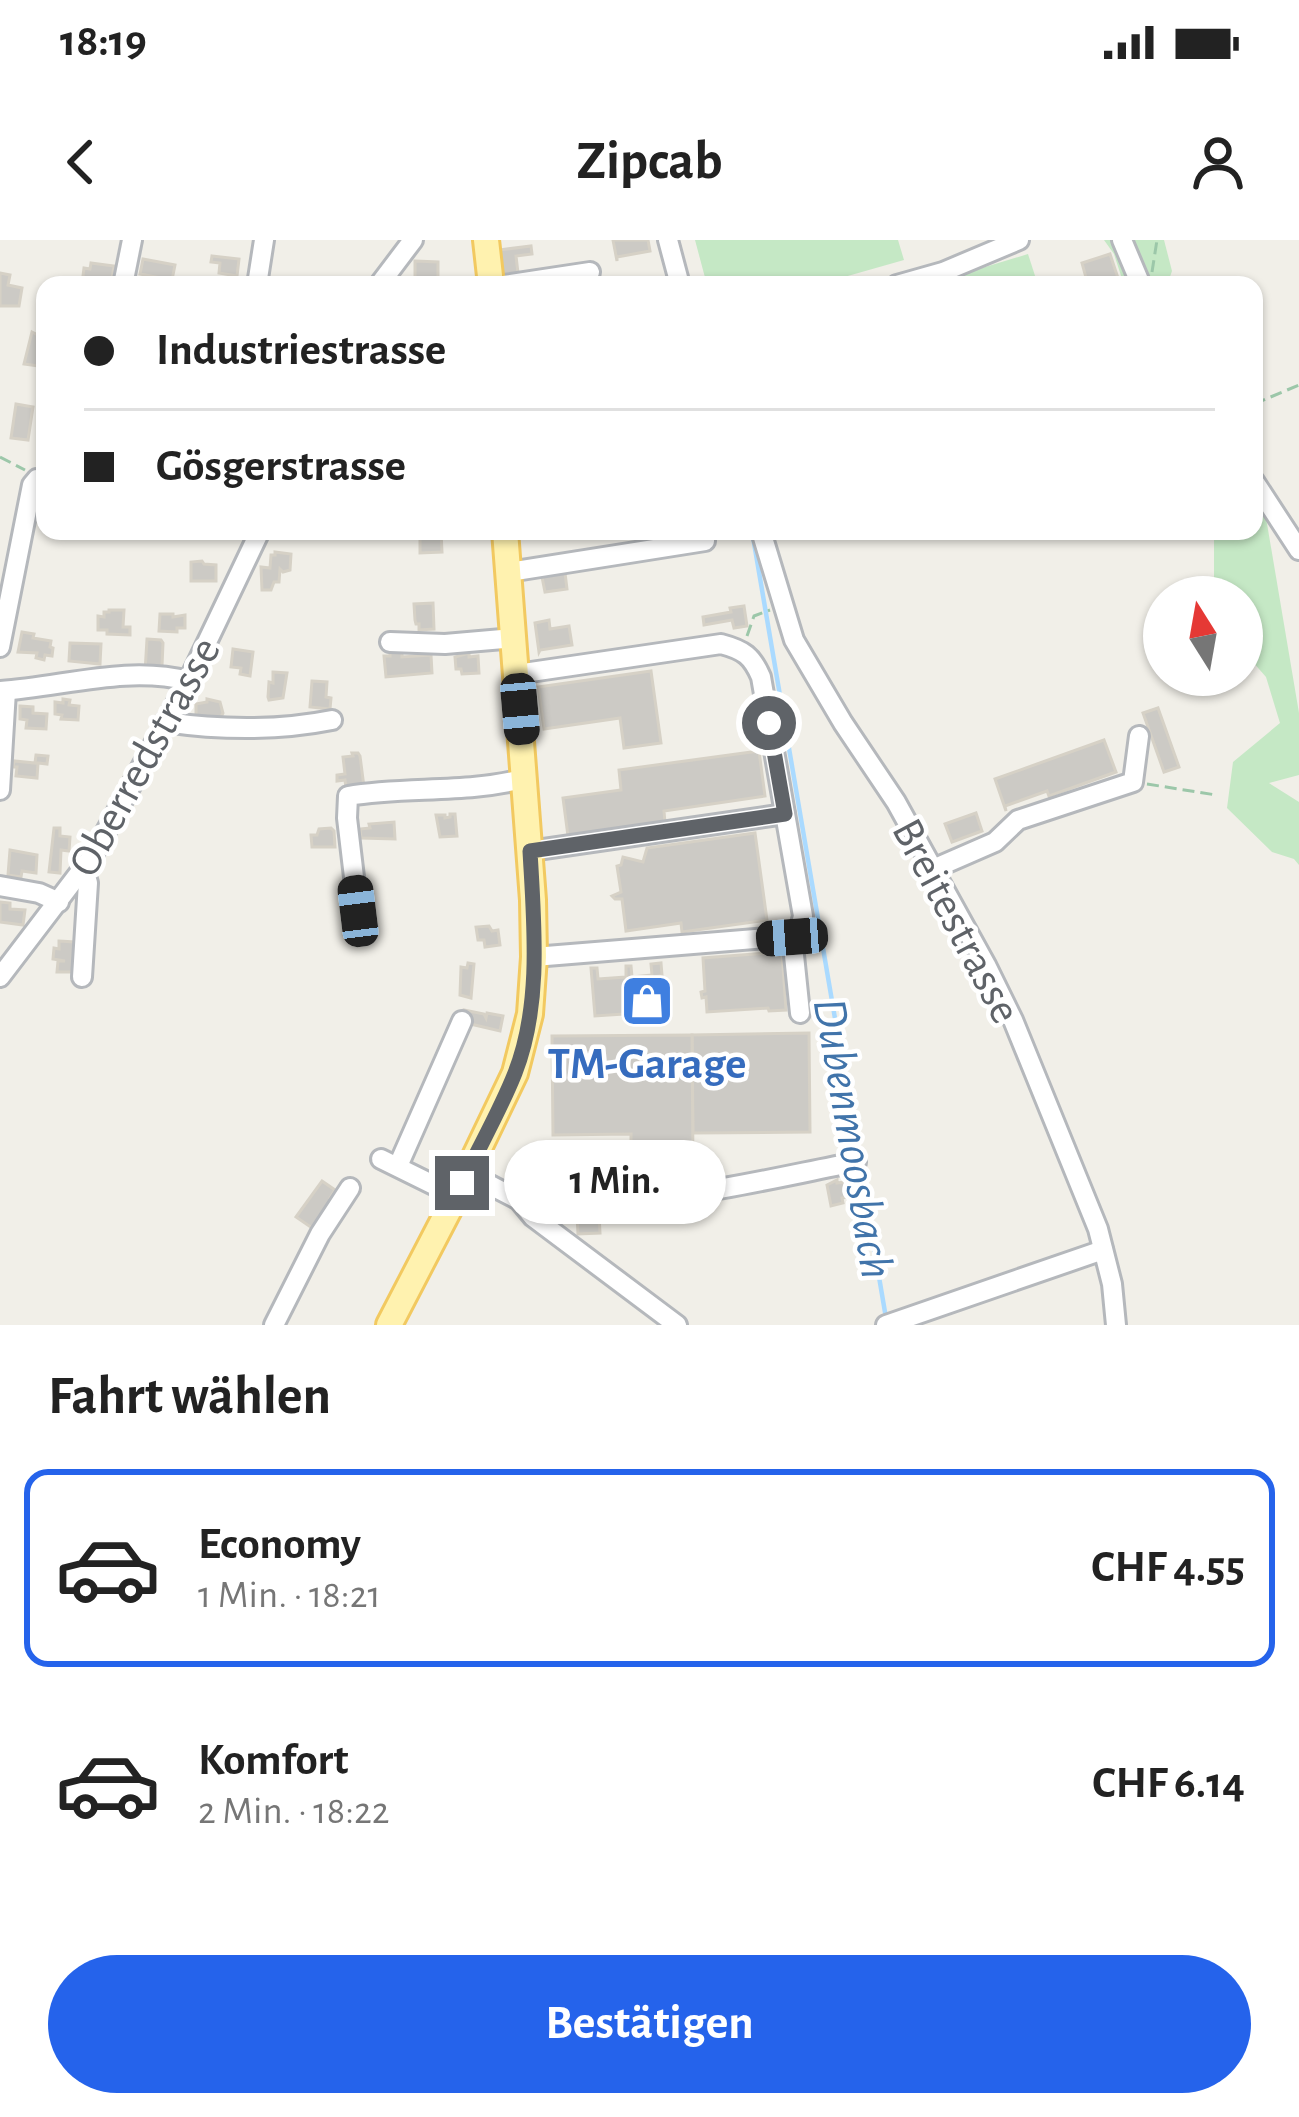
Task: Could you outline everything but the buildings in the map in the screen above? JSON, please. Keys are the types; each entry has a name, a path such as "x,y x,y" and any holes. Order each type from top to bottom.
{"main road":[{"path":"487,240 490,276"},
{"path":"389,1325 515,1073 530,1014 534,958 530,851 506,540"}],"street":[{"path":"125,276 132,240"},
{"path":"258,276 264,240"},
{"path":"394,276 413,240"},
{"path":"668,240 678,276"},
{"path":"926,276 1018,240"},
{"path":"1123,240 1138,276"},
{"path":"564,276 590,272"},
{"path":"0,647 36,483"},
{"path":"1263,495 1299,550"},
{"name":"Oberredstrasse","path":"0,977 7,957 84,869 189,681 256,540"},
{"name":"Breitestrasse","path":"764,540 794,640 896,802 1012,1020 1078,1177 1103,1250 1116,1325"},
{"path":"509,572 705,541"},
{"path":"390,642 445,644 514,638"},
{"path":"517,674 722,644 742,649 754,660 761,677 803,916 792,937 534,958"},
{"path":"0,790 3,691 101,676 189,681"},
{"path":"165,722 286,729 332,720"},
{"path":"933,869 994,842 1018,820 1133,782 1139,736"},
{"path":"358,911 348,796 494,787 526,778"},
{"path":"530,851 785,814"},
{"path":"82,977 88,884 84,869"},
{"path":"0,886 59,902"},
{"path":"792,937 800,1012"},
{"path":"461,1021 390,1162 519,1199 603,1203 721,1189 856,1162"},
{"path":"274,1325 320,1234 350,1188"},
{"path":"519,1199 533,1217 676,1325"},
{"path":"886,1325 1103,1250"}],"path":[{"path":"1147,276 1152,272 1157,240"},
{"path":"1263,400 1299,385"},
{"path":"0,458 36,476"},
{"path":"742,649 754,616 771,610"},
{"path":"1133,782 1216,796"}],"green space":[{"path":"695,240 898,240 904,260 848,276 705,276"},
{"path":"1104,240 1164,240 1172,271 1170,276 1121,276"},
{"path":"1028,254 1035,276 956,276"},
{"path":"1263,500 1299,713 1299,775 1269,783 1299,802 1299,865 1272,852 1227,808 1233,762 1280,723 1266,677 1263,576 1214,576 1214,540 1263,540"}],"waterway":[{"name":"Dubenmoosbach","path":"754,540 886,1318"}],"place":[{"name":"TM-Garage","path":"647,1001"}],"route":[{"path":"462,1183 515,1073 530,1014 534,958 530,851 785,814 769,723"}]}
